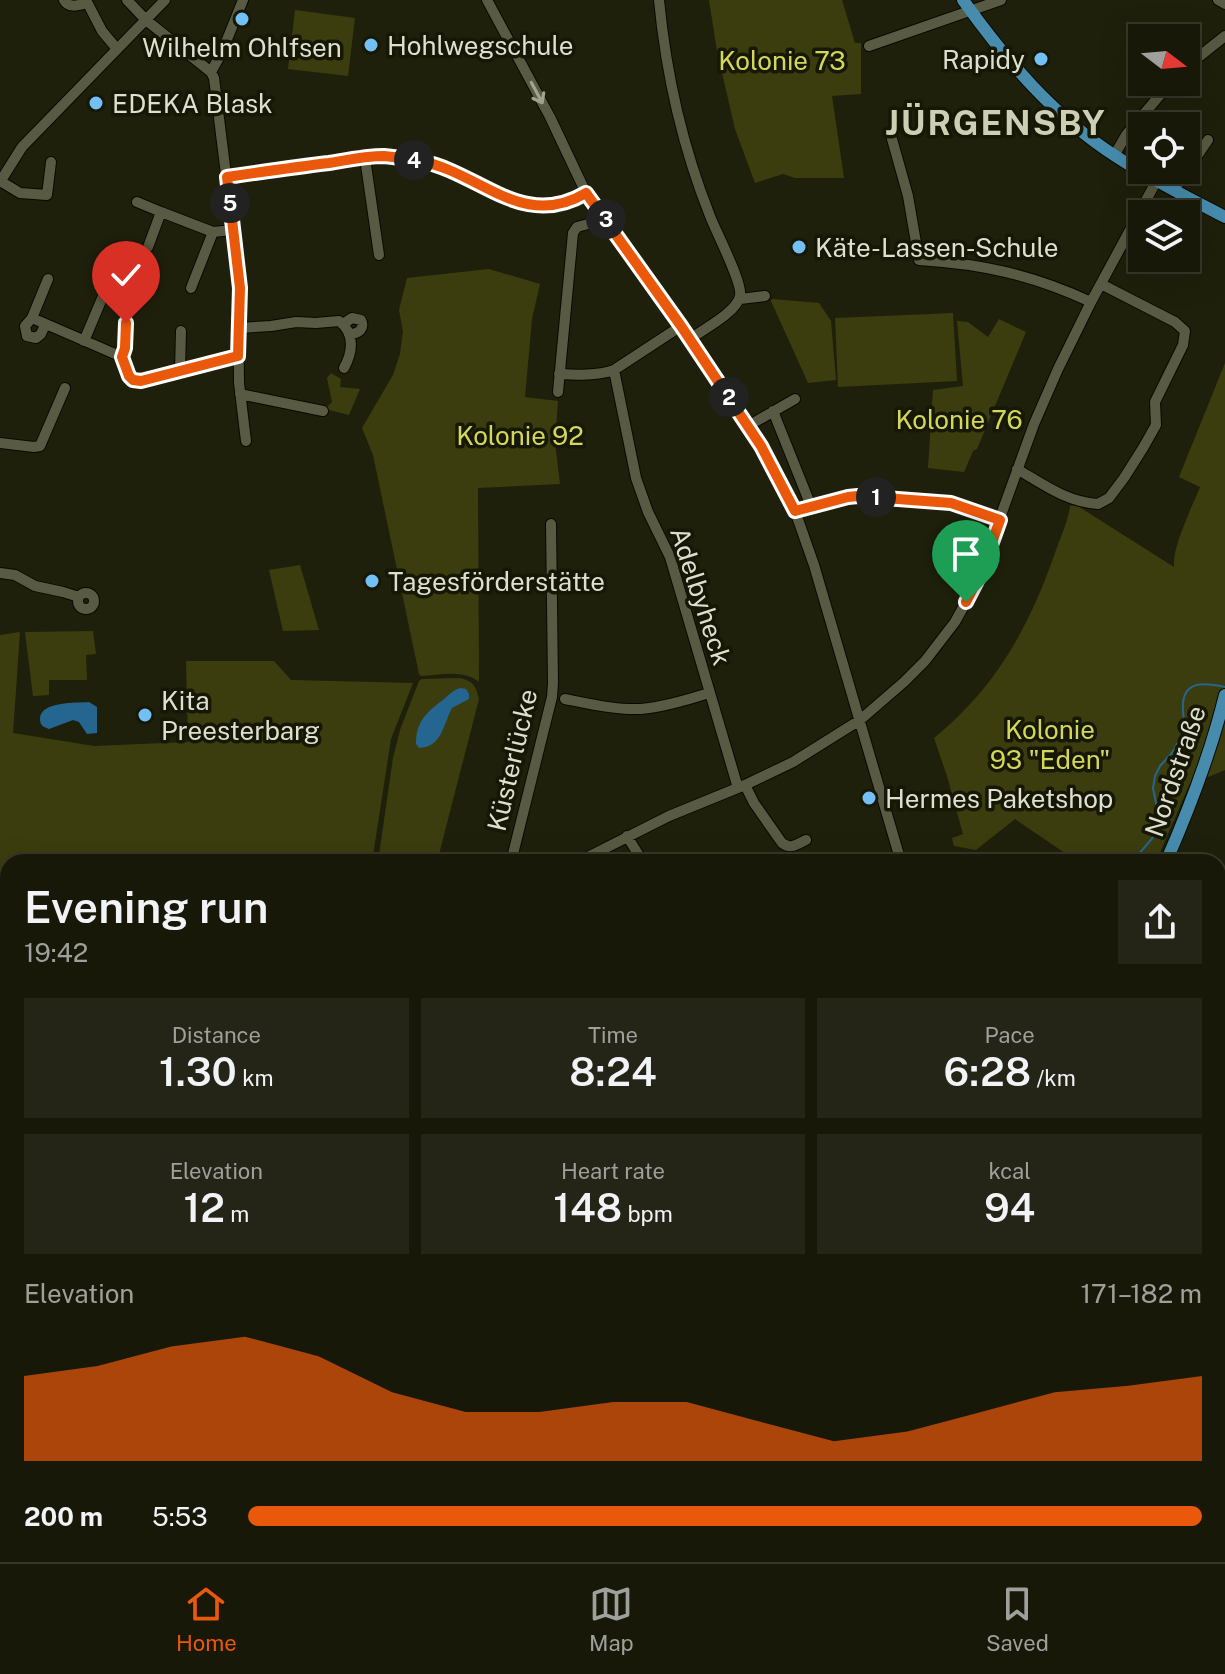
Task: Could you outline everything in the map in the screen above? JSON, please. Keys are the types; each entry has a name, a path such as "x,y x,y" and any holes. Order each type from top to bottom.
{"main road":[{"path":"967,6 994,44 1029,83 1070,122 1128,164"},
{"path":"1164,184 1225,217"},
{"name":"Nordstraße","path":"1169,854 1194,796 1225,695"}],"street":[{"path":"64,0 70,5 88,4 102,31 117,49"},
{"path":"127,0 146,20 211,72 214,78 240,288 238,356 246,441"},
{"path":"51,162 47,195 20,193 0,181 22,147 165,0"},
{"path":"211,72 243,0"},
{"path":"487,0 550,117 586,193 748,426 773,466 795,511 814,565 899,854"},
{"path":"659,0 662,29 686,143 703,198 739,281 740,299 734,308 690,339"},
{"path":"869,46 967,6 1001,0"},
{"path":"1218,0 1225,4"},
{"path":"1200,56 1225,36"},
{"path":"1114,156 1126,135 1158,96"},
{"path":"892,139 908,196 919,260 1004,270 1091,302"},
{"path":"1174,190 1208,140"},
{"path":"227,177 389,157 435,165 527,205 540,206 586,193"},
{"path":"365,158 379,255"},
{"path":"593,854 669,816 793,762 860,720 925,661 955,622 981,573 1017,469 1058,369 1155,184"},
{"path":"137,202 213,232 233,230"},
{"path":"148,247 161,212"},
{"path":"558,392 573,233 577,227 604,217"},
{"path":"191,288 213,232"},
{"path":"45,325 36,338 27,336 25,326 32,318 48,279"},
{"path":"1017,469 1060,495 1098,504 1109,498 1124,478 1156,425 1155,402 1183,345 1185,331 1175,322 1101,284"},
{"path":"84,341 106,289"},
{"path":"740,299 765,296"},
{"path":"32,318 122,357"},
{"path":"239,328 296,322 339,321 343,324 352,318 361,320 363,328 351,334 351,352 344,368"},
{"path":"126,323 122,357 133,380 141,381 238,356"},
{"path":"559,374 582,375 614,370 681,326"},
{"path":"180,370 181,331"},
{"name":"Adelbyheck","path":"614,370 636,478 648,512 670,557 709,693 742,786 782,843 791,847 806,840"},
{"path":"0,443 40,446 65,388"},
{"path":"240,394 323,411"},
{"path":"748,426 795,399"},
{"path":"773,411 811,506"},
{"path":"795,511 848,497 872,497 951,503 1000,520"},
{"name":"Küsterlücke","path":"513,854 552,697 551,524"},
{"path":"0,573 15,575 35,586 79,597"},
{"path":"565,699 591,705 639,709 709,693"},
{"path":"627,836 638,854"}],"green space":[{"name":"Kolonie 73","path":"709,0 842,0 855,43 861,43 861,94 832,96 844,178 795,178 783,174 755,183 735,129"},
{"path":"295,10 355,18 348,76 288,69"},
{"name":"Kolonie 92","path":"489,269 540,284 532,319 525,397 558,401 555,442 560,484 478,488 479,682 459,674 419,674 373,455 362,428 393,375 400,354 403,331 399,310 407,278"},
{"path":"772,299 819,303 831,321 836,380 808,383"},
{"path":"953,313 957,381 838,387 835,318"},
{"name":"Kolonie 76","path":"999,319 1026,332 977,449 973,451 964,472 928,468 933,390 963,386 957,321 968,322 988,337"},
{"name":"Kolonie 93 \"Eden\"","path":"1225,363 1225,770 1189,785 1159,854 1066,854 1015,819 976,850 954,846 952,838 963,834 934,738 956,719 993,677 1022,631 1045,580 1070,506 1076,505 1174,567 1179,538 1200,487 1179,477"},
{"path":"331,373 341,379 340,387 360,389 349,415 325,409 332,402 327,378"},
{"path":"300,565 319,630 283,631 269,570"},
{"path":"93,631 96,654 86,655 87,680 49,680 49,695 33,696 25,632"},
{"path":"20,632 13,733 94,746 188,742 186,661 274,661 291,680 413,683 391,739 373,854 0,854 0,635"},
{"path":"460,678 473,685 479,699 439,854 379,854 393,758 400,730 422,679"}],"water":[{"path":"461,688 466,689 469,699 452,708 433,744 419,748 416,744 418,729 424,718 432,708"},
{"path":"89,702 97,707 97,733 87,734 79,722 73,720 49,729 41,723 42,713 52,706"}],"waterway":[{"path":"1139,854 1159,827 1153,788 1155,776 1185,730 1183,700 1186,693 1195,685 1225,687"}],"place":[{"name":"Wilhelm Ohlfsen","path":"242,19"},
{"name":"Hohlwegschule","path":"371,45"},
{"name":"Rapidy","path":"1041,59"},
{"name":"EDEKA Blask","path":"96,103"},
{"name":"Käte-Lassen-Schule","path":"799,247"},
{"name":"Tagesförderstätte","path":"372,581"},
{"name":"Kita Preesterbarg","path":"145,715"},
{"name":"Hermes Paketshop","path":"869,798"}],"district":[{"name":"JÜRGENSBY","path":"996,123"}],"route":[{"path":"126,323 122,357 133,380 141,381 238,356 240,288 227,177 380,156 435,165 527,205 540,206 586,193 681,326 761,446 795,511 858,496 951,503 1000,520 981,573 966,602"}]}
